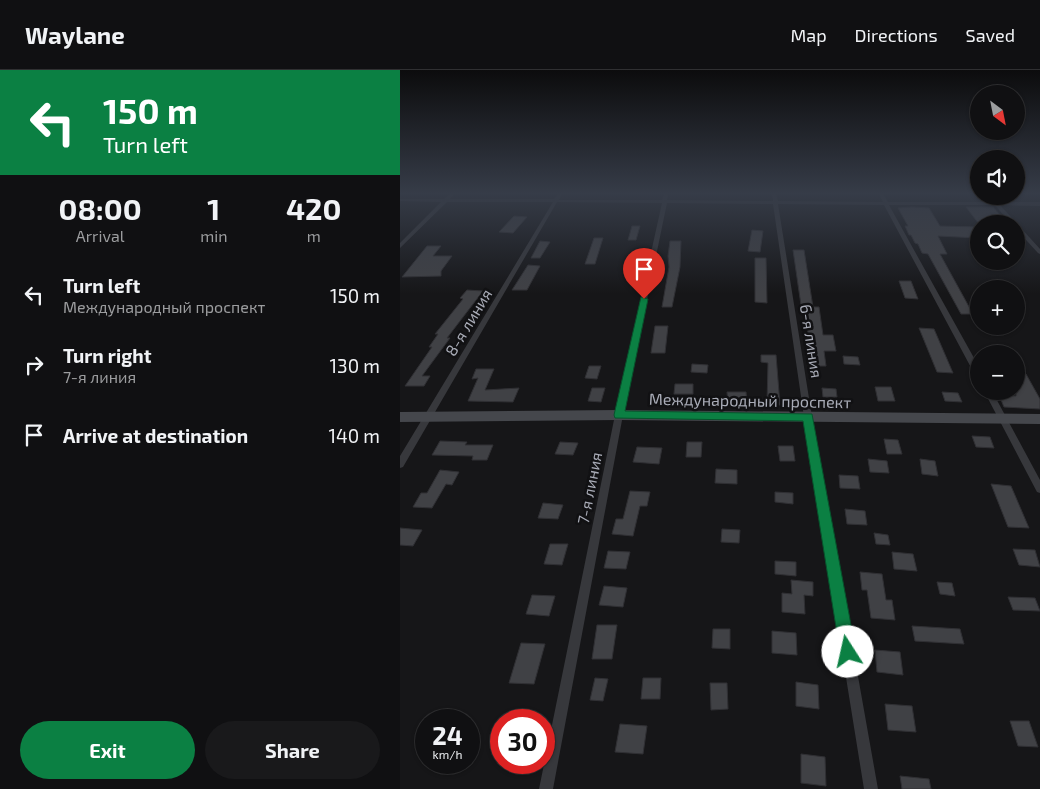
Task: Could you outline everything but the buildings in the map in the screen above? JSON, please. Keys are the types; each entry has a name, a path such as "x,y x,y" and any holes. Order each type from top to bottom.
{"street":[{"path":"400,246 418,228"},
{"name":"8-я линия","path":"400,464 541,228"},
{"name":"7-я линия","path":"546,789 619,415 659,228"},
{"name":"6-я линия","path":"779,228 808,417 871,789"},
{"path":"900,228 970,358"},
{"path":"1025,236 1040,252"},
{"path":"993,400 1040,489"},
{"name":"Международный проспект","path":"400,417 619,415 1040,420"}],"route":[{"path":"644,299 619,415 808,417 848,652"}]}
